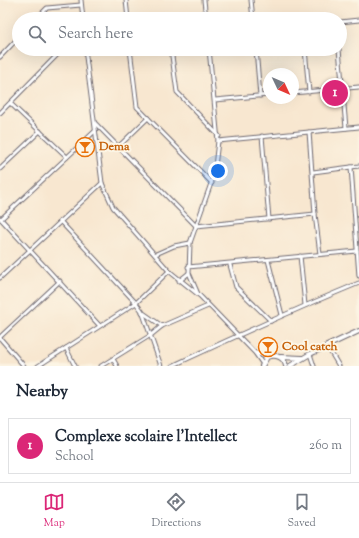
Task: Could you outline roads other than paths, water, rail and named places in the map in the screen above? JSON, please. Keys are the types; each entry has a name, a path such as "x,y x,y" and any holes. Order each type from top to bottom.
{"street":[{"path":"81,0 82,12"},
{"path":"126,0 127,12"},
{"path":"204,0 205,12"},
{"path":"251,0 252,12"},
{"path":"43,12 47,8 81,5"},
{"path":"347,21 359,20"},
{"path":"0,57 12,44"},
{"path":"0,113 56,56"},
{"path":"86,56 102,183 117,213 156,254 169,272 200,296"},
{"path":"131,56 136,105 212,184"},
{"path":"172,56 177,92 219,136"},
{"path":"210,56 219,136 212,184 190,243 189,273 200,296 255,353 262,365 268,357"},
{"path":"257,56 260,96"},
{"path":"306,56 309,92"},
{"path":"340,56 346,128"},
{"path":"299,93 359,87"},
{"path":"215,100 263,96"},
{"path":"10,103 67,157"},
{"path":"0,105 5,108"},
{"path":"118,147 148,118"},
{"path":"94,122 196,226"},
{"path":"218,141 359,127"},
{"path":"0,169 40,131"},
{"path":"95,131 0,218 100,325"},
{"path":"309,132 315,214 320,254"},
{"path":"262,136 270,219"},
{"path":"313,172 359,166"},
{"path":"351,167 359,276"},
{"path":"0,278 102,183"},
{"path":"196,226 315,214"},
{"path":"60,221 136,303 142,312 161,366"},
{"path":"156,254 174,246 190,243"},
{"path":"188,267 230,265 300,256 357,251"},
{"path":"300,256 305,305"},
{"path":"268,260 282,315"},
{"path":"230,265 236,287 271,322"},
{"path":"38,366 136,303 169,272"},
{"path":"179,281 189,273"},
{"path":"24,366 0,338 60,281"},
{"path":"172,366 271,322 282,315 305,305 330,297 359,283"},
{"path":"101,366 151,335 162,326 208,306"},
{"path":"142,312 162,326"},
{"path":"290,366 302,358 359,331"},
{"path":"327,346 339,366"},
{"path":"66,348 75,366"},
{"path":"255,353 268,357 271,355 279,357 302,358"},
{"path":"310,354 314,366"},
{"path":"279,357 286,366"},
{"path":"113,358 117,366"}],"place":[{"name":"Complexe scolaire l'Intellect","path":"335,93"},
{"name":"Dema","path":"85,147"},
{"name":"Cool catch","path":"268,347"}]}
